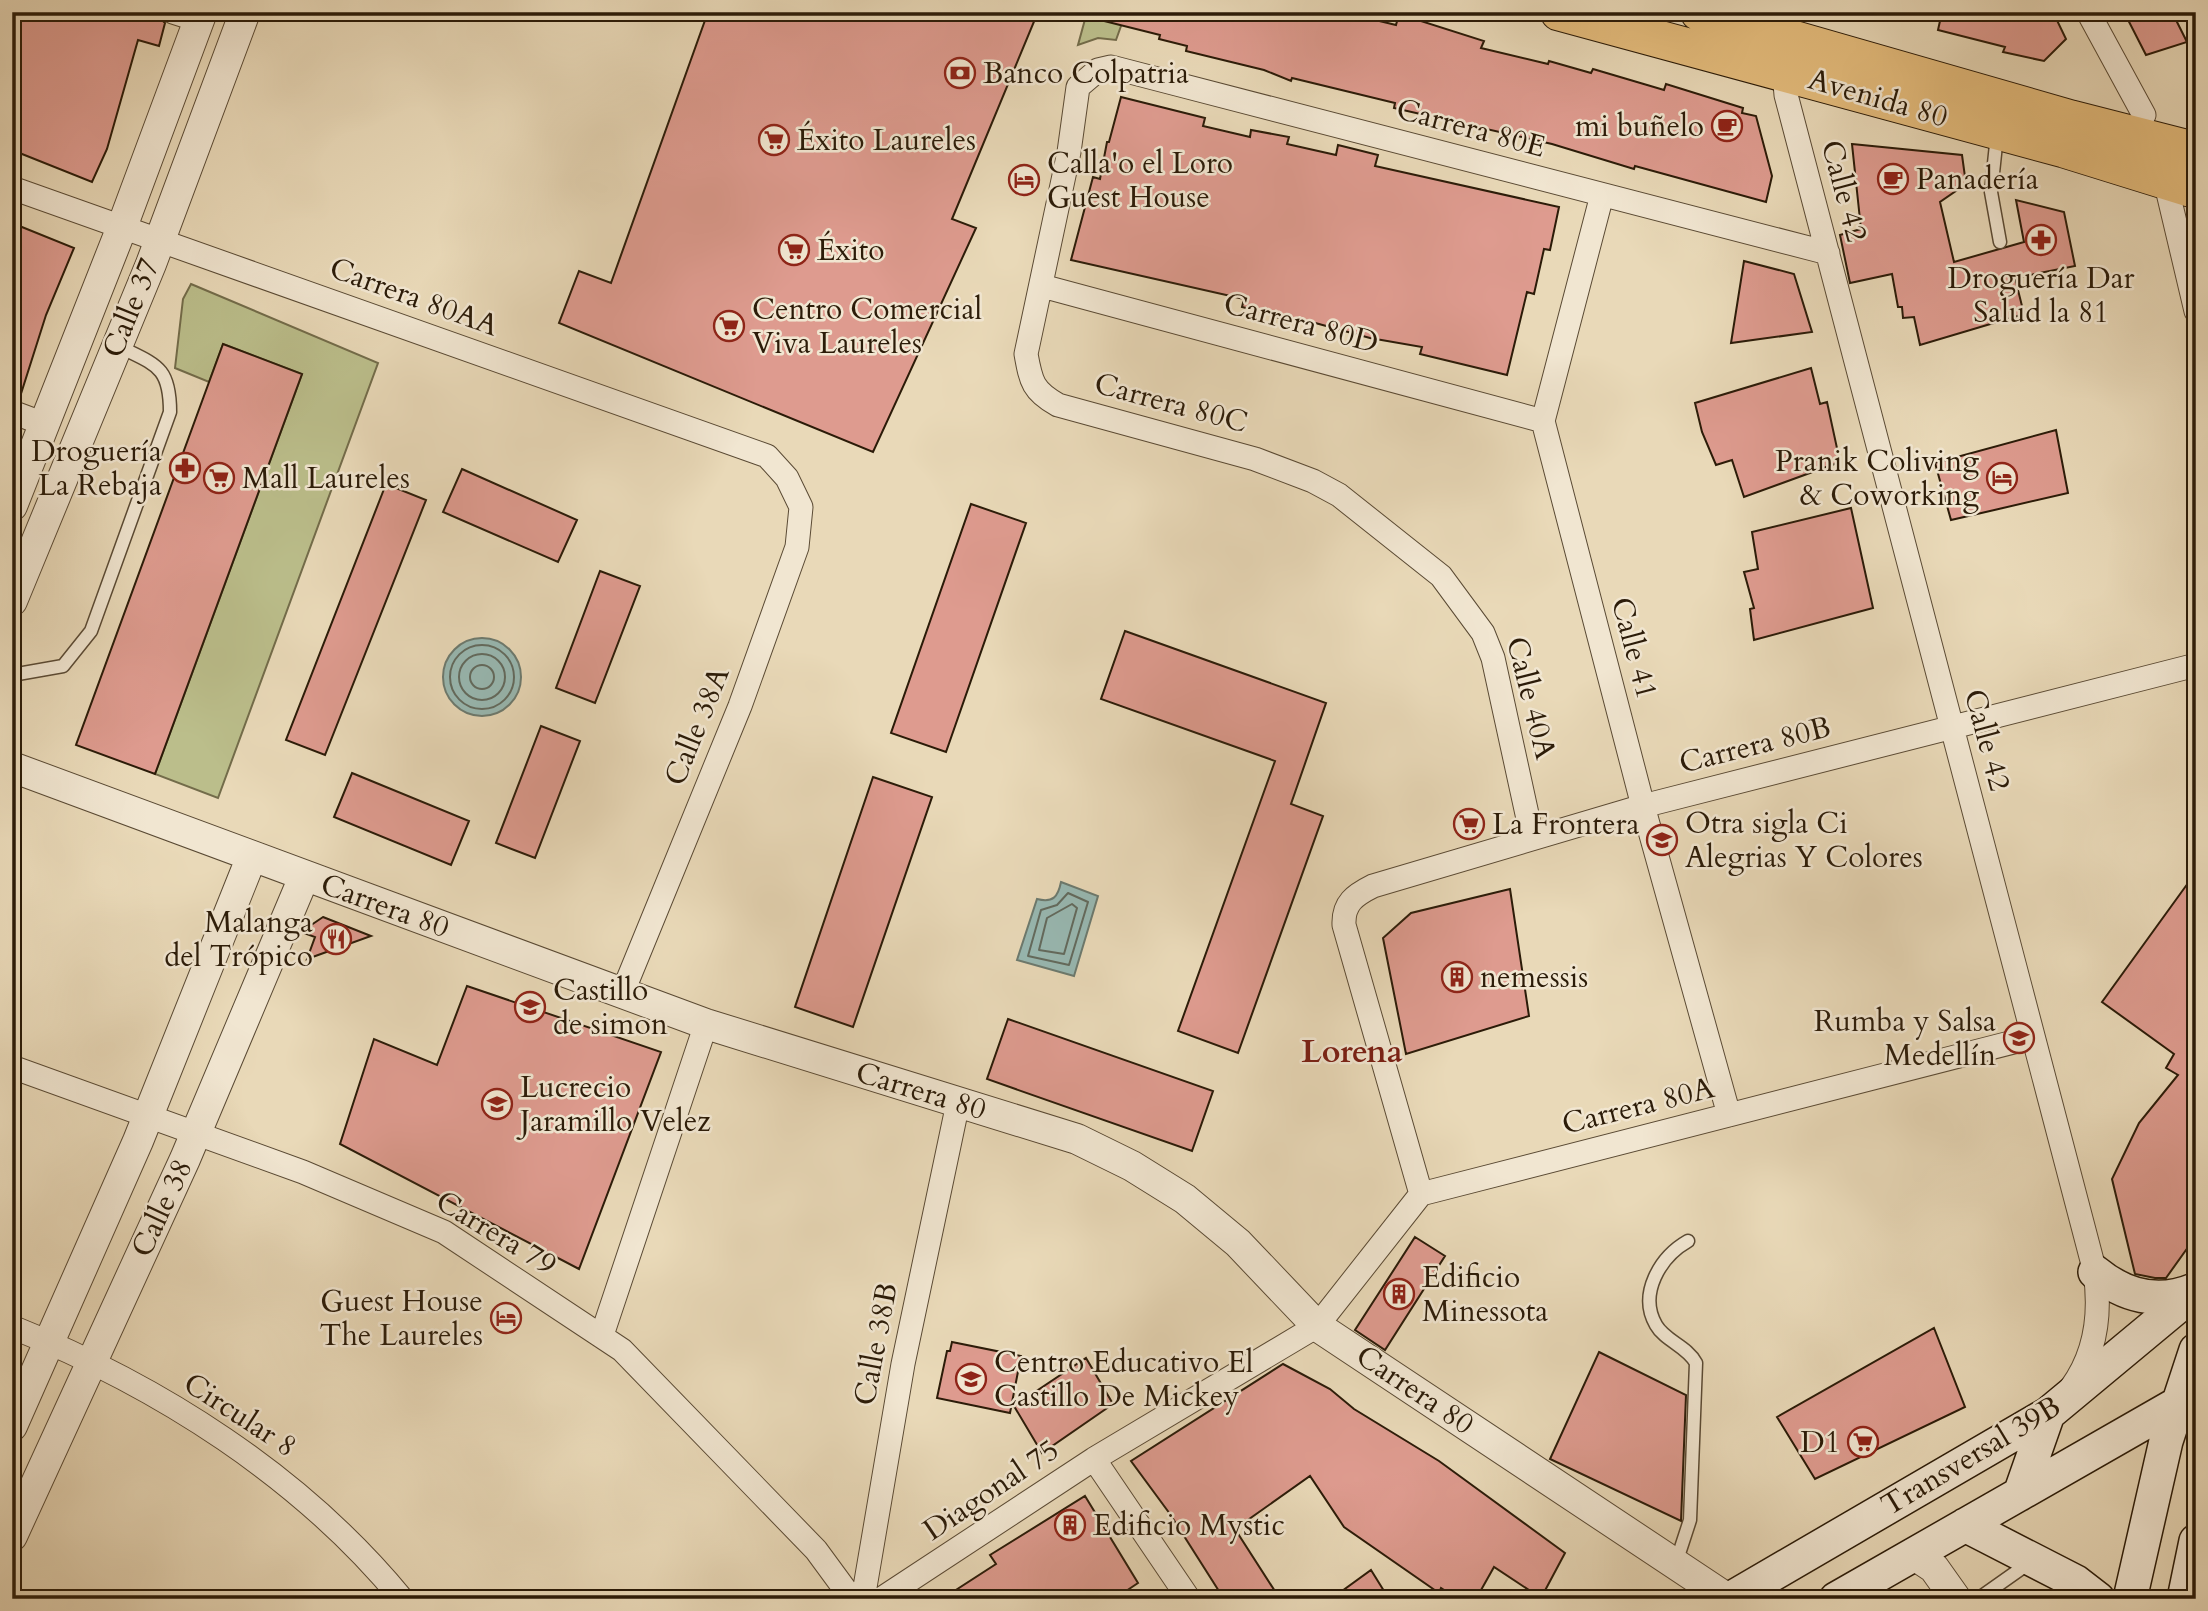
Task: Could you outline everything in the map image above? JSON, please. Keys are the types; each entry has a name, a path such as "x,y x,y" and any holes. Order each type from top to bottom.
{"main road":[{"name":"Avenida 80","path":"1559,12 1997,131 2180,185 2196,201"},
{"name":"Avenida 80","path":"1699,12 2094,125 2196,151"},
{"path":"2094,125 2144,115 2196,130"},
{"path":"2095,1272 2119,1289 2146,1297 2176,1296 2196,1290"},
{"name":"Transversal 39B","path":"1729,1599 2048,1414 2196,1290"},
{"path":"2130,1599 2152,1495 2189,1399 2196,1350"},
{"name":"Transversal 39B","path":"1836,1599 2189,1399"},
{"path":"2020,1494 2048,1414"},
{"path":"1965,1525 2076,1582 2098,1599"},
{"path":"2184,1599 2196,1541"}],"street":[{"name":"Calle 37","path":"12,601 159,240 245,12"},
{"path":"2088,12 2144,115"},
{"name":"Calle 37","path":"12,506 122,227 191,15"},
{"name":"Carrera 80E","path":"1042,286 1069,152 1078,87 1098,70 1111,67 1828,253"},
{"name":"Calle 42","path":"1784,72 1786,94 2095,1272 2098,1312 2091,1350 2074,1385 2048,1414"},
{"path":"2180,185 2196,312"},
{"name":"Carrera 80AA","path":"12,188 767,456 787,478"},
{"name":"Calle 41","path":"1602,195 1543,421 1643,806 1729,1115"},
{"name":"Carrera 80D","path":"1042,286 1543,421"},
{"name":"Carrera 80C","path":"1042,286 1026,354 1030,376 1039,394 1058,405 1288,470 1339,495 1384,528"},
{"path":"12,412 44,425"},
{"name":"Calle 38A","path":"622,994 740,706 797,547 802,508 787,478"},
{"name":"Calle 40A","path":"1384,528 1441,576 1483,633 1493,659 1532,837"},
{"name":"Carrera 80B","path":"1421,1194 1344,925 1343,914 1357,894 1373,886 1532,837 1643,806 2196,665"},
{"name":"Carrera 80","path":"12,767 706,1024 1077,1139 1132,1166 1185,1199 1238,1242 1317,1326 1729,1599"},
{"name":"Calle 38","path":"12,1426 148,1115 252,856"},
{"name":"Calle 38","path":"12,1536 196,1133 304,877"},
{"path":"601,1335 706,1024"},
{"name":"Carrera 80A","path":"1421,1194 2033,1038"},
{"name":"Carrera 79","path":"12,1067 303,1172 444,1232 601,1335 627,1356 816,1550 852,1599"},
{"name":"Calle 38B","path":"863,1599 903,1364 958,1103"},
{"path":"1317,1326 1421,1194"},
{"name":"Diagonal 75","path":"881,1599 1094,1459 1317,1326"},
{"name":"Circular 8","path":"12,1327 93,1363 145,1391 296,1490 402,1599"},
{"path":"2189,1399 2196,1368"},
{"path":"1094,1459 1189,1599"},
{"path":"1913,1554 1934,1568 1956,1599"}],"lane":[{"path":"1997,131 1991,192 2000,242"},
{"path":"12,675 63,666 91,631 170,412 170,384 153,363 116,345"},
{"path":"1676,1564 1690,1520 1696,1363 1690,1352 1657,1327 1650,1307 1657,1268 1673,1249 1688,1241"},
{"path":"1978,1599 2032,1560"}],"green space":[{"path":"1087,12 1126,12 1116,40 1098,38 1078,45"},
{"path":"191,284 378,363 218,798 155,774 302,374 223,344 209,382 175,368 183,299"}],"water":[{"path":"482,638 497,641 514,655 521,677 518,692 504,709 482,716 467,713 450,699 443,677 446,662 460,645"},
{"path":"1061,882 1098,896 1074,976 1017,960 1037,899 1054,898"}],"building":[{"path":"12,12 136,12 161,19 165,23 159,46 138,40 107,149 92,182 12,150"},
{"name":"Éxito","path":"708,12 1038,12 952,219 976,228 873,452 559,323 579,271 611,283"},
{"path":"1100,12 1342,12 1396,25 1399,14 1484,41 1481,48 1548,64 1549,61 1591,73 1593,69 1664,90 1666,84 1743,108 1742,113 1756,116 1772,176 1766,202 1635,166 1634,169 1552,144 1394,108 1395,103 1292,78 1291,81 1264,70 1186,51 1187,46 1159,39 1160,35 1100,20"},
{"path":"1942,12 2053,12 2066,39 2044,61 2003,52 2005,47 1938,30"},
{"path":"2124,12 2172,12 2187,42 2146,55"},
{"path":"1121,97 1205,118 1203,126 1250,137 1251,130 1289,137 1287,144 1336,155 1338,145 1378,155 1375,166 1559,207 1550,250 1544,249 1534,294 1527,292 1507,375 1420,354 1422,347 1370,338 1308,321 1307,324 1275,317 1242,307 1244,299 1071,260 1093,177 1100,179 1107,142"},
{"path":"1852,144 1962,155 1966,184 1940,202 1954,262 2024,242 2016,200 2064,212 2075,266 2015,278 2024,314 1920,345 1914,317 1903,318 1902,307 1898,307 1892,274 1850,283 1840,235 1861,229"},
{"path":"12,223 74,248 46,315 19,400 12,398"},
{"path":"1744,261 1794,274 1812,332 1731,343"},
{"name":"Mall Laureles","path":"223,344 302,374 155,774 76,745"},
{"path":"1811,368 1820,404 1827,402 1840,462 1744,497 1732,460 1716,465 1702,432 1695,403"},
{"name":"Pranik Coliving & Coworking","path":"2056,430 2068,493 1951,520 1935,463"},
{"path":"462,469 577,520 558,562 443,512"},
{"path":"386,484 426,500 325,755 286,740"},
{"path":"971,504 1026,523 946,752 891,733"},
{"path":"1851,508 1873,608 1754,640 1750,609 1754,608 1744,572 1758,569 1752,532"},
{"path":"600,571 640,586 595,703 556,688"},
{"path":"1125,631 1326,703 1291,804 1323,816 1238,1053 1178,1031 1275,761 1101,699"},
{"path":"541,726 580,741 535,858 496,843"},
{"path":"352,773 469,821 451,865 334,817"},
{"path":"873,777 932,797 853,1027 795,1007"},
{"path":"2196,872 2196,1236 2166,1278 2155,1278 2135,1274 2112,1179 2139,1123 2178,1075 2166,1068 2174,1054 2102,1002"},
{"name":"nemessis","path":"1510,889 1529,1016 1406,1054 1383,938 1411,913"},
{"name":"Malanga del Trópico","path":"323,917 371,936 307,959 315,937 301,932"},
{"name":"Lucrecio Jaramillo Velez","path":"467,986 661,1052 579,1269 340,1144 374,1039 437,1065"},
{"path":"1008,1019 1213,1091 1192,1151 987,1079"},
{"name":"Edificio Minessota","path":"1415,1237 1445,1256 1385,1350 1355,1330"},
{"path":"1934,1328 1965,1407 1815,1479 1777,1417"},
{"name":"Centro Educativo El Castillo De Mickey","path":"952,1342 1021,1356 1010,1413 937,1398 947,1351 950,1351"},
{"path":"1599,1352 1686,1395 1681,1521 1550,1459"},
{"path":"1086,1358 1113,1404 1042,1453 1014,1406"},
{"path":"1283,1364 1330,1389 1354,1409 1439,1461 1565,1553 1541,1598 1494,1567 1476,1599 1458,1599 1441,1588 1439,1593 1344,1527 1310,1476 1235,1529 1280,1599 1224,1599 1170,1514 1131,1461"},
{"name":"Edificio Mystic","path":"1085,1496 1138,1583 1114,1599 942,1599 996,1564 990,1555"},
{"path":"1371,1570 1389,1599 1331,1599"}],"place":[{"name":"Banco Colpatria","path":"960,73"},
{"name":"mi buñelo","path":"1727,126"},
{"name":"Éxito Laureles","path":"774,140"},
{"name":"Panadería","path":"1893,179"},
{"name":"Calla'o el Loro Guest House","path":"1024,180"},
{"name":"Droguería Dar Salud la 81","path":"2041,240"},
{"name":"Éxito","path":"794,250"},
{"name":"Centro Comercial Viva Laureles","path":"729,326"},
{"name":"Droguería La Rebaja","path":"185,468"},
{"name":"Mall Laureles","path":"219,478"},
{"name":"Pranik Coliving & Coworking","path":"2002,478"},
{"name":"La Frontera","path":"1469,824"},
{"name":"Otra sigla Ci Alegrias Y Colores","path":"1662,840"},
{"name":"Malanga del Trópico","path":"336,939"},
{"name":"nemessis","path":"1457,977"},
{"name":"Castillo de simon","path":"530,1007"},
{"name":"Rumba y Salsa Medellín","path":"2019,1038"},
{"name":"Lucrecio Jaramillo Velez","path":"497,1104"},
{"name":"Edificio Minessota","path":"1399,1294"},
{"name":"Guest House The Laureles","path":"506,1318"},
{"name":"Centro Educativo El Castillo De Mickey","path":"971,1379"},
{"name":"D1","path":"1863,1442"},
{"name":"Edificio Mystic","path":"1070,1525"}],"district":[{"name":"Lorena","path":"1352,1052"}]}
